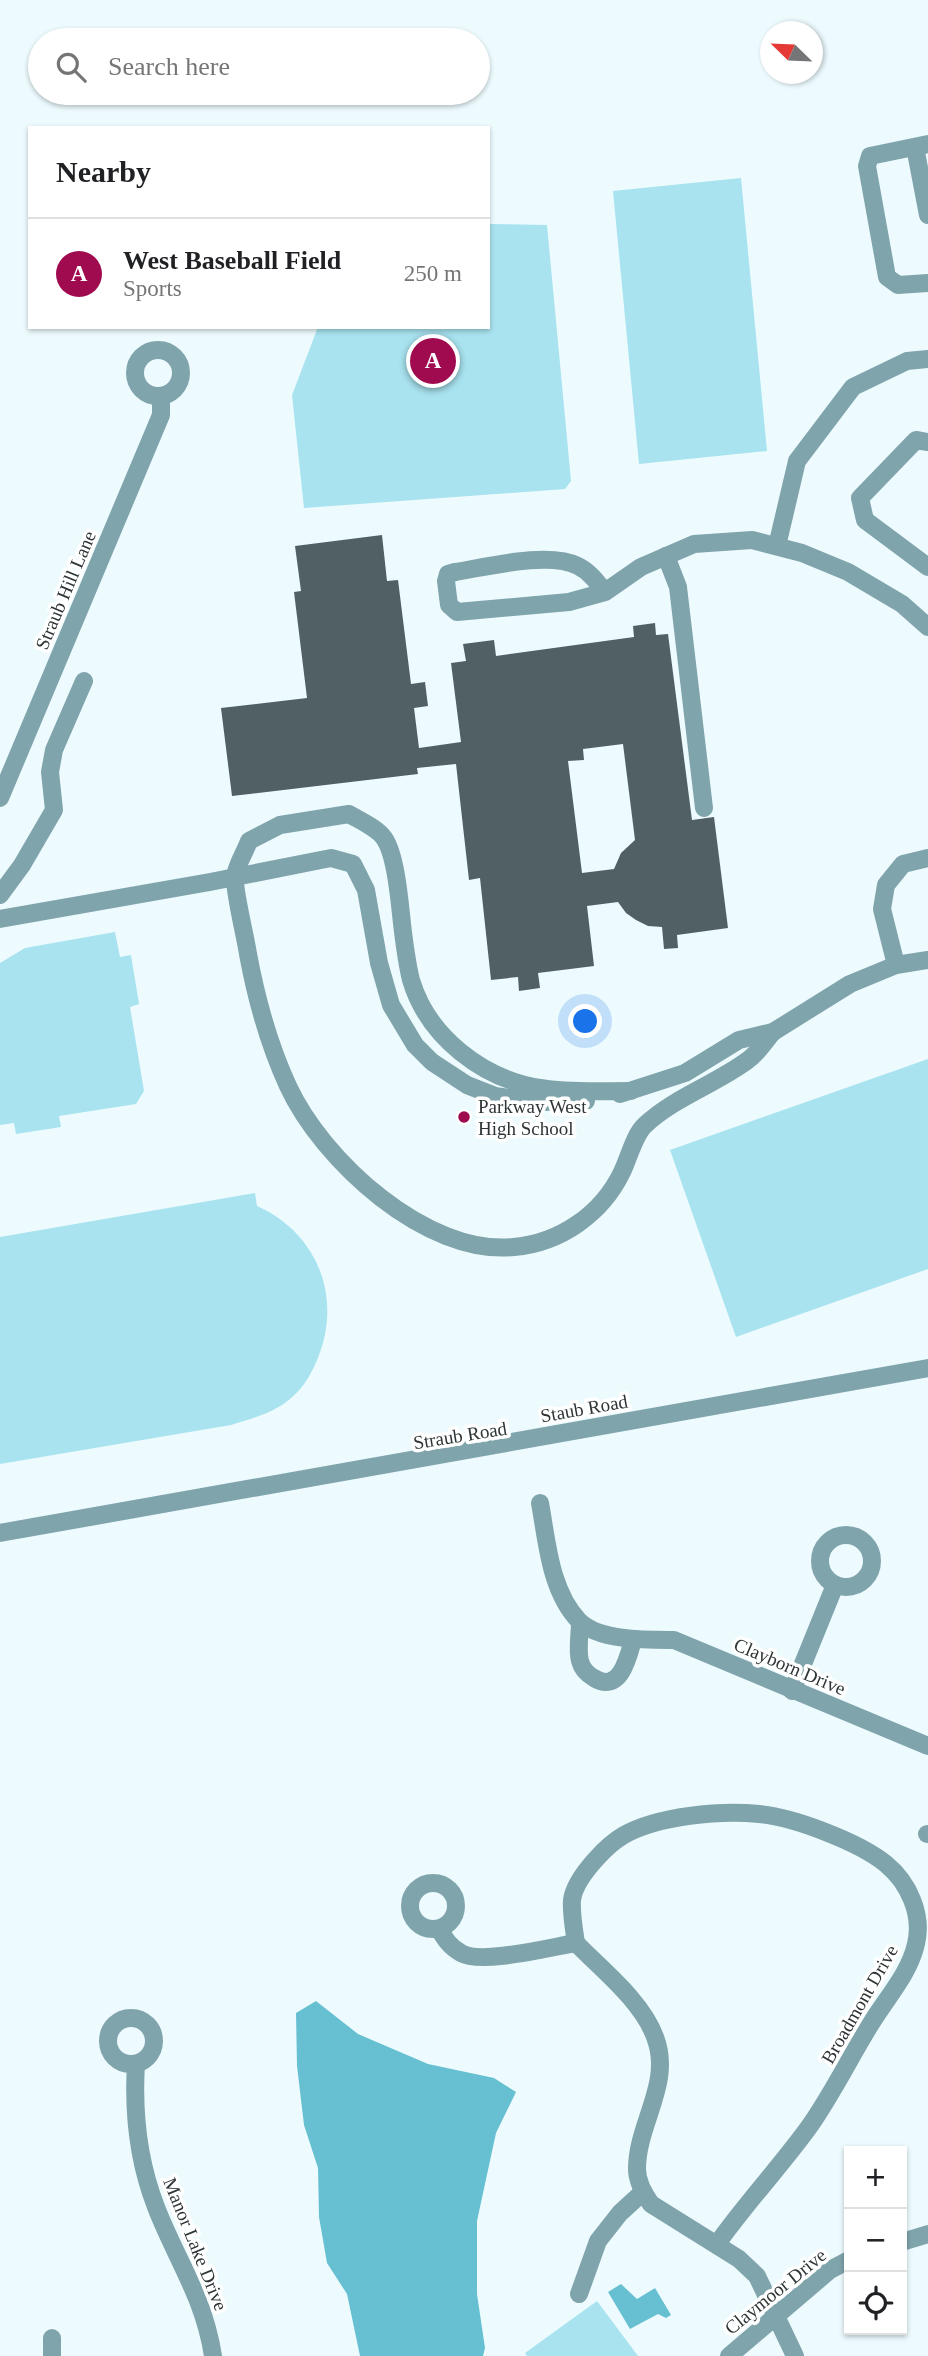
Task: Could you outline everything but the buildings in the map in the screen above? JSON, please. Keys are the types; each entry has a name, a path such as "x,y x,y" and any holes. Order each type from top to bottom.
{"street":[{"path":"928,215 921,146 870,156 867,166 887,277 898,285 928,283"},
{"path":"777,546 797,461 853,387 907,361 928,359"},
{"name":"Straub Hill Lane","path":"0,798 161,415 161,397"},
{"path":"928,442 916,440 860,498 865,520 928,567"},
{"path":"605,592 592,576 576,565 556,560 455,572 448,574 446,581 449,605 457,612 569,602 605,592 641,567 694,544 752,540 802,553 848,572 902,604 928,627"},
{"path":"666,556 678,587 704,808"},
{"path":"0,894 22,864 54,810 50,772 54,750 84,681"},
{"path":"631,1091 563,1091 520,1084 495,1074 468,1058 444,1037 425,1010 412,981 394,866 384,837 349,814 280,825 249,841 234,877 256,996 288,1086 312,1124 344,1165 393,1207 442,1235 470,1244 513,1248 556,1237 595,1211 620,1176 643,1126 678,1100 750,1058 772,1032"},
{"path":"896,965 882,909 886,885 903,864 928,858"},
{"path":"0,919 331,859 353,864 366,890 379,963 391,1005 415,1045 432,1062 467,1085 495,1096 562,1103 597,1101 685,1073 739,1040 772,1032 850,985 896,965 928,960"},
{"name":"Staub Road","path":"0,1536 928,1368"},
{"name":"Straub Road","path":"0,1536 928,1380"},
{"path":"540,1503 553,1573 568,1605 580,1622 580,1662 584,1671 600,1681 610,1682 619,1676 627,1662 633,1640"},
{"path":"792,1690 835,1585"},
{"name":"Clayborn Drive","path":"580,1622 633,1640 674,1640 928,1746"},
{"name":"Broadmont Drive","path":"576,1942 572,1898 590,1865 608,1845 625,1835 645,1826 678,1819 727,1813 760,1814 802,1823 834,1835 885,1863 900,1878 913,1899 917,1941 911,1962 873,2019 827,2100 718,2244"},
{"path":"439,1928 448,1943 463,1955 481,1958 576,1942 643,2013 655,2036 661,2057 654,2104 641,2146 637,2170 643,2192 651,2204 718,2244 757,2276 795,2356"},
{"name":"Manor Lake Drive","path":"136,2064 134,2096 143,2166 156,2207 193,2285 210,2334 213,2356"},
{"path":"579,2294 598,2241 620,2213 643,2192"},
{"path":"907,2240 928,2234"},
{"name":"Claymoor Drive","path":"729,2356 830,2270 844,2263"}],"shaded area":[{"path":"741,178 767,451 639,464 613,191"},
{"path":"490,224 547,225 571,481 565,489 304,508 292,395 317,329 490,329"},
{"path":"115,932 120,957 131,955 139,1004 130,1007 144,1091 136,1104 59,1116 61,1127 16,1134 14,1123 0,1125 0,963 25,948"},
{"path":"928,1059 928,1269 736,1337 670,1150"},
{"path":"255,1193 257,1206 278,1217 309,1249 325,1288 325,1332 314,1367 300,1390 284,1404 269,1412 231,1425 0,1464 0,1237"},
{"path":"316,2001 358,2034 428,2064 494,2078 516,2092 496,2133 477,2221 477,2294 485,2348 483,2356 360,2356 347,2294 327,2263 319,2217 318,2168 304,2125 297,2066 296,2013"},
{"path":"621,2284 637,2299 655,2288 671,2315 666,2318 658,2314 630,2329 608,2292"},
{"path":"597,2301 638,2356 527,2356 525,2353"}],"place":[{"name":"West Baseball Field","path":"433,361"},
{"name":"Parkway West High School","path":"464,1117"}]}
